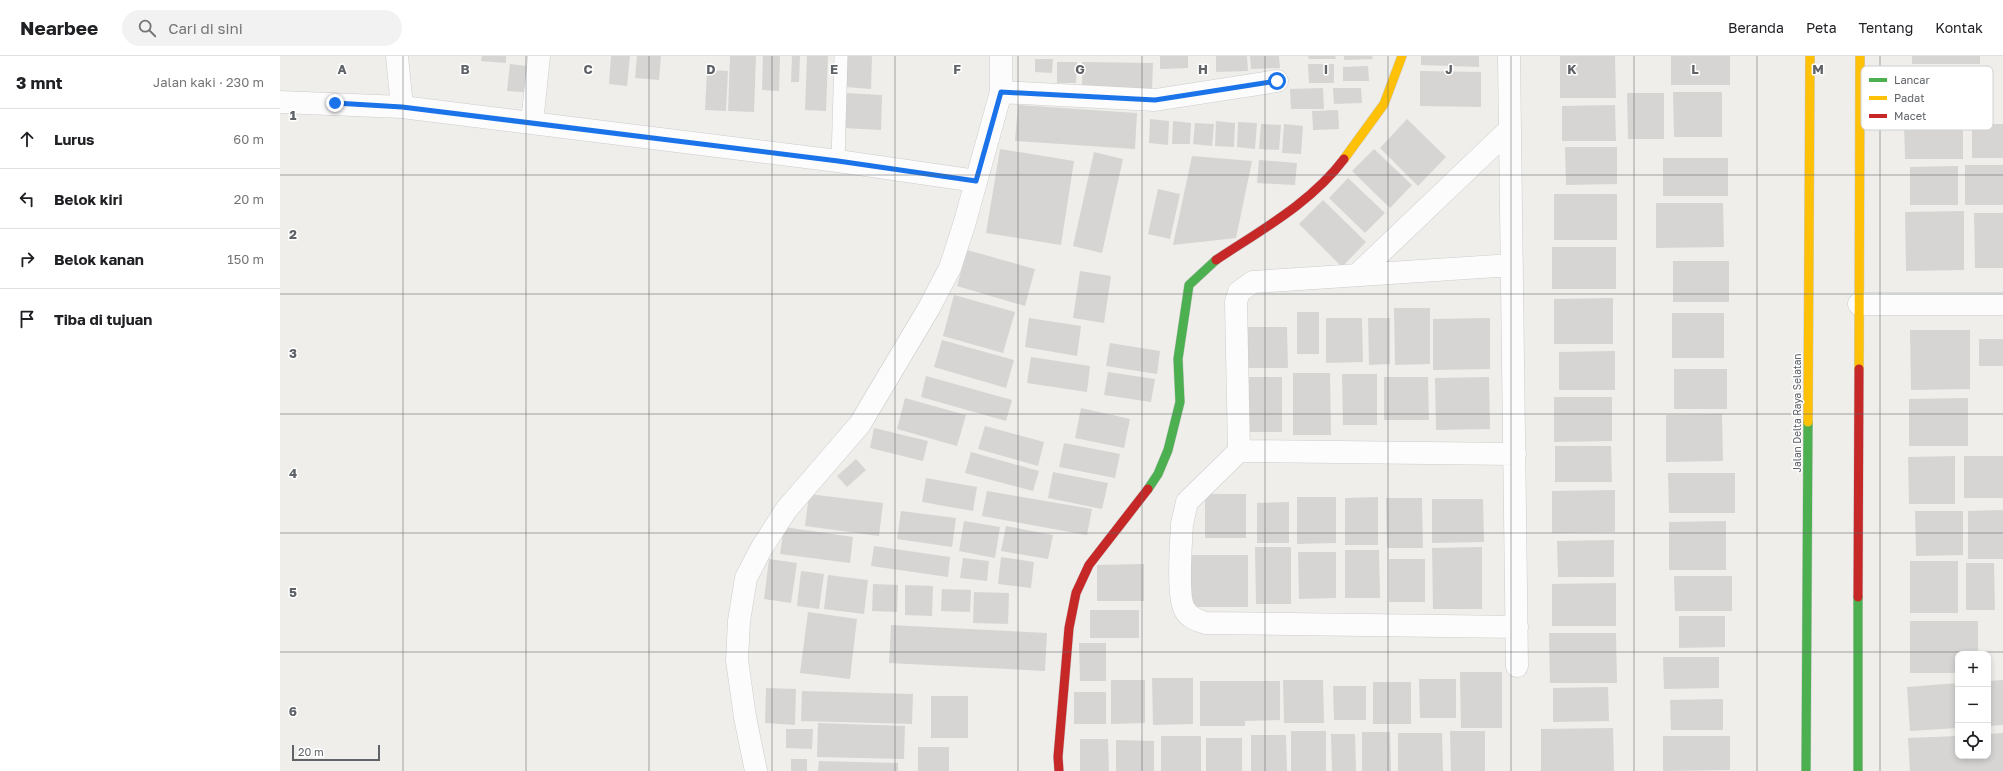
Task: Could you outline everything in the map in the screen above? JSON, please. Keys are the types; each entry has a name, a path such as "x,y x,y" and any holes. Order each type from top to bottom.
{"street":[{"path":"398,56 402,107"},
{"path":"532,123 539,56"},
{"path":"756,771 745,717 737,660 739,622 746,578 761,549 786,510 860,424 930,308 950,268 1001,92 1001,56"},
{"path":"1059,771 1058,757 1069,628 1076,593 1088,565 1144,495 1158,474 1168,450 1180,402 1178,359 1189,284 1216,260 1291,210 1332,175 1384,104 1402,56"},
{"path":"1509,56 1517,666"},
{"name":"Jalan Delta Raya Selatan","path":"1806,771 1810,56"},
{"path":"1858,771 1860,56"},
{"path":"1001,92 1155,100 1277,81"},
{"path":"280,102 402,107 838,161 976,181"},
{"path":"1359,274 1510,129"},
{"path":"1238,451 1236,302 1239,292 1253,282 1512,264"},
{"path":"1859,304 2003,304"},
{"path":"1515,454 1238,451 1187,502 1182,524 1181,594 1184,610 1194,619 1206,623 1517,627"}],"lane":[{"path":"838,161 841,56"}],"building":[{"path":"482,56 506,56 506,63 481,61"},
{"path":"611,56 630,56 627,86 609,84"},
{"path":"637,56 661,56 659,80 635,78"},
{"path":"730,56 756,56 754,112 728,111"},
{"path":"763,56 780,56 779,91 762,90"},
{"path":"792,56 800,56 799,82 791,82"},
{"path":"807,56 828,56 826,111 805,110"},
{"path":"847,56 872,56 871,89 845,87"},
{"path":"1160,56 1188,56 1188,68 1160,69"},
{"path":"1216,56 1247,56 1248,71 1216,72"},
{"path":"1250,56 1279,56 1280,68 1251,69"},
{"path":"1308,56 1335,56 1336,59 1309,59"},
{"path":"1344,56 1372,56 1373,59 1344,60"},
{"path":"1421,56 1479,56 1479,67 1421,65"},
{"path":"1560,56 1615,56 1616,98 1560,98"},
{"path":"1671,56 1730,56 1730,85 1671,85"},
{"path":"1912,56 1980,56 1980,64 1912,64"},
{"path":"1035,59 1053,59 1052,73 1035,72"},
{"path":"1057,62 1077,62 1076,83 1057,83"},
{"path":"1082,62 1153,63 1152,90 1082,89"},
{"path":"510,64 535,67 532,93 507,91"},
{"path":"1308,64 1334,64 1334,83 1309,83"},
{"path":"1368,66 1369,81 1343,81 1343,67"},
{"path":"707,70 728,71 726,111 705,110"},
{"path":"1420,71 1481,72 1481,107 1420,106"},
{"path":"1323,88 1324,109 1291,109 1290,89"},
{"path":"1333,88 1361,88 1362,103 1334,104"},
{"path":"1673,92 1722,92 1722,137 1674,137"},
{"path":"845,93 882,95 881,130 843,128"},
{"path":"1627,93 1664,93 1664,139 1628,139"},
{"path":"1018,105 1137,113 1135,149 1015,141"},
{"path":"1615,105 1616,141 1562,141 1562,106"},
{"path":"1338,110 1339,129 1313,130 1312,111"},
{"path":"1150,119 1169,121 1168,145 1149,143"},
{"path":"1407,119 1446,157 1418,186 1380,148"},
{"path":"1173,121 1191,123 1190,144 1172,144"},
{"path":"1216,121 1235,123 1234,147 1215,146"},
{"path":"1238,122 1257,123 1255,149 1237,147"},
{"path":"1195,123 1214,124 1212,146 1193,144"},
{"path":"1261,124 1281,125 1279,150 1259,149"},
{"path":"1284,124 1303,126 1301,154 1282,153"},
{"path":"1993,124 2003,124 2003,158 1972,158 1972,130 1993,130"},
{"path":"1904,130 1963,130 1963,159 1905,159"},
{"path":"1565,147 1617,147 1617,184 1566,185"},
{"path":"1000,149 1074,161 1061,245 986,233"},
{"path":"1374,149 1412,185 1390,208 1352,171"},
{"path":"1094,152 1123,159 1102,253 1073,246"},
{"path":"1192,156 1252,161 1236,238 1173,245"},
{"path":"1663,158 1728,158 1728,196 1663,196"},
{"path":"1259,160 1297,163 1295,185 1257,183"},
{"path":"1965,165 2003,165 2003,205 1965,205"},
{"path":"1958,166 1958,205 1910,205 1910,167"},
{"path":"1348,178 1385,213 1365,233 1329,198"},
{"path":"1158,189 1180,194 1170,239 1148,234"},
{"path":"1554,194 1617,194 1617,240 1554,240"},
{"path":"1323,200 1366,242 1342,267 1299,224"},
{"path":"1656,203 1723,203 1724,247 1656,248"},
{"path":"1964,211 1964,270 1906,271 1905,212"},
{"path":"1974,213 2003,213 2003,268 1975,268"},
{"path":"1552,247 1616,247 1616,289 1552,289"},
{"path":"967,250 1035,269 1025,306 957,286"},
{"path":"1673,261 1729,261 1729,302 1673,302"},
{"path":"1080,271 1111,276 1104,323 1073,318"},
{"path":"954,295 1015,312 1003,353 943,336"},
{"path":"1613,298 1613,344 1554,344 1554,299"},
{"path":"1394,308 1430,308 1430,364 1395,365"},
{"path":"1297,312 1319,312 1319,354 1297,354"},
{"path":"1672,313 1724,313 1724,358 1672,358"},
{"path":"1029,318 1081,326 1077,356 1025,347"},
{"path":"1326,318 1362,318 1363,362 1326,363"},
{"path":"1368,318 1390,318 1390,364 1369,365"},
{"path":"1490,318 1490,369 1433,370 1433,319"},
{"path":"1245,327 1287,327 1288,368 1246,368"},
{"path":"1910,330 1970,330 1970,389 1911,390"},
{"path":"1979,339 2003,339 2003,366 1979,366"},
{"path":"942,340 1014,360 1006,388 934,367"},
{"path":"1110,343 1160,351 1157,374 1106,366"},
{"path":"1615,351 1615,390 1559,390 1559,352"},
{"path":"1031,357 1090,366 1087,392 1027,383"},
{"path":"1674,369 1727,369 1727,409 1674,409"},
{"path":"1108,372 1155,379 1151,402 1104,395"},
{"path":"1293,373 1330,373 1331,435 1293,435"},
{"path":"1342,374 1377,374 1377,425 1343,425"},
{"path":"926,376 1012,400 1006,421 921,397"},
{"path":"1248,377 1282,377 1282,432 1248,432"},
{"path":"1384,377 1428,377 1429,420 1384,420"},
{"path":"1489,377 1490,429 1436,430 1435,378"},
{"path":"1554,397 1612,397 1612,441 1554,442"},
{"path":"905,398 966,415 957,446 897,429"},
{"path":"1968,398 1968,446 1909,446 1909,399"},
{"path":"1081,408 1130,419 1124,448 1075,438"},
{"path":"1722,414 1723,461 1666,462 1666,415"},
{"path":"985,426 1044,442 1038,466 978,449"},
{"path":"874,428 928,441 923,461 870,448"},
{"path":"1064,443 1120,454 1115,478 1059,467"},
{"path":"1555,446 1611,446 1612,482 1555,482"},
{"path":"971,452 1039,471 1033,491 965,473"},
{"path":"1955,456 1955,504 1909,504 1908,457"},
{"path":"1964,456 2003,456 2003,498 1964,498"},
{"path":"856,459 866,470 847,487 837,476"},
{"path":"1053,472 1108,483 1102,509 1048,498"},
{"path":"1668,473 1735,473 1735,513 1669,513"},
{"path":"926,478 977,487 973,511 922,502"},
{"path":"1615,490 1615,532 1552,533 1552,491"},
{"path":"987,491 1092,509 1087,535 982,516"},
{"path":"809,494 883,503 879,536 805,526"},
{"path":"1205,494 1246,494 1246,538 1205,538"},
{"path":"1297,497 1336,497 1336,543 1297,544"},
{"path":"1378,497 1378,545 1345,545 1345,498"},
{"path":"1386,498 1422,498 1423,548 1387,548"},
{"path":"1432,499 1483,499 1484,542 1432,543"},
{"path":"1289,502 1289,543 1257,543 1257,503"},
{"path":"2003,510 2003,559 1968,559 1968,511"},
{"path":"901,511 956,518 952,547 897,539"},
{"path":"1915,511 1963,511 1963,555 1916,556"},
{"path":"964,521 1000,527 995,558 959,551"},
{"path":"1726,521 1726,570 1669,570 1669,522"},
{"path":"1006,526 1053,535 1048,559 1001,551"},
{"path":"784,527 853,537 850,563 780,554"},
{"path":"1614,540 1614,577 1558,577 1557,541"},
{"path":"874,546 950,557 948,577 871,566"},
{"path":"1255,547 1291,547 1291,604 1256,604"},
{"path":"1482,547 1482,609 1433,609 1432,548"},
{"path":"1345,550 1379,550 1380,598 1345,598"},
{"path":"1298,552 1336,552 1336,598 1299,599"},
{"path":"1189,555 1248,555 1248,607 1190,607"},
{"path":"1001,557 1034,562 1031,588 998,584"},
{"path":"963,558 989,561 987,581 960,578"},
{"path":"769,559 797,563 791,603 764,599"},
{"path":"1389,559 1425,559 1425,602 1389,602"},
{"path":"1910,561 1958,561 1958,613 1910,613"},
{"path":"1966,563 1994,563 1995,610 1966,610"},
{"path":"1144,564 1144,601 1097,601 1097,565"},
{"path":"801,571 824,574 819,609 797,606"},
{"path":"828,575 868,580 864,614 824,609"},
{"path":"1674,576 1732,576 1732,611 1675,611"},
{"path":"1616,583 1616,626 1552,626 1552,584"},
{"path":"873,584 898,585 897,612 872,611"},
{"path":"905,585 933,586 932,616 905,615"},
{"path":"942,589 971,590 970,612 941,611"},
{"path":"974,592 1009,593 1008,624 973,623"},
{"path":"1090,610 1139,610 1139,638 1090,638"},
{"path":"808,612 857,619 850,679 800,673"},
{"path":"1679,616 1725,616 1725,647 1679,648"},
{"path":"1910,621 1978,621 1978,651 1955,651 1955,673 1910,673"},
{"path":"891,625 1047,633 1045,671 889,663"},
{"path":"1549,633 1616,633 1617,683 1550,683"},
{"path":"1079,643 1106,643 1106,681 1080,681"},
{"path":"1663,657 1719,657 1719,688 1664,689"},
{"path":"1460,672 1502,672 1502,728 1461,728"},
{"path":"1152,678 1193,678 1193,724 1153,725"},
{"path":"1419,679 1456,679 1456,718 1420,718"},
{"path":"1111,680 1145,680 1145,723 1111,724"},
{"path":"1283,680 1323,680 1324,723 1284,723"},
{"path":"2003,680 2003,725 1991,726 1991,681"},
{"path":"1200,681 1280,681 1280,720 1245,721 1245,726 1200,726"},
{"path":"1373,682 1411,682 1411,724 1373,724"},
{"path":"1955,683 1955,728 1910,731 1907,687"},
{"path":"1333,686 1366,686 1366,720 1334,720"},
{"path":"1608,687 1609,721 1553,722 1553,688"},
{"path":"766,688 796,689 795,725 765,723"},
{"path":"802,691 913,694 912,724 801,721"},
{"path":"1074,692 1106,692 1106,724 1074,724"},
{"path":"931,696 968,696 968,738 931,738"},
{"path":"1723,699 1723,730 1671,730 1670,700"},
{"path":"818,723 905,726 904,759 817,757"},
{"path":"1613,728 1614,771 1541,771 1541,729"},
{"path":"786,729 813,729 812,749 786,748"},
{"path":"1291,731 1326,731 1326,771 1291,771"},
{"path":"1450,731 1485,731 1485,771 1451,771"},
{"path":"1362,732 1390,732 1391,771 1362,771"},
{"path":"1398,733 1442,733 1443,771 1398,771"},
{"path":"2003,733 2003,771 1910,771 1908,738 1955,736 1955,759 1991,759 1991,734"},
{"path":"1331,734 1355,734 1356,771 1332,771"},
{"path":"1251,735 1286,735 1287,771 1251,771"},
{"path":"1161,736 1201,736 1201,771 1161,771"},
{"path":"1663,736 1730,736 1730,770 1663,771"},
{"path":"1206,738 1242,738 1242,771 1206,771"},
{"path":"1080,739 1108,739 1109,771 1080,771"},
{"path":"1116,740 1154,741 1154,771 1116,771"},
{"path":"918,747 949,747 949,771 918,771"},
{"path":"791,759 807,759 807,771 791,771"},
{"path":"819,761 898,763 898,771 818,771"}],"traffic: fast":[{"path":"1148,489 1158,474 1168,450 1180,402 1178,359 1189,285 1216,260"},
{"path":"1806,771 1808,422"},
{"path":"1858,597 1858,771"}],"traffic: slow":[{"path":"1344,159 1384,104 1402,56"},
{"path":"1808,422 1810,56"},
{"path":"1859,369 1860,56"}],"traffic: jam":[{"path":"1216,260 1268,226 1301,202 1331,175 1344,159"},
{"path":"1858,597 1859,369"},
{"path":"1059,771 1058,757 1069,628 1076,593 1089,565 1148,489"}],"route":[{"path":"335,103 402,107 778,155 838,161 976,181 1001,92 1155,100 1277,81"}]}
